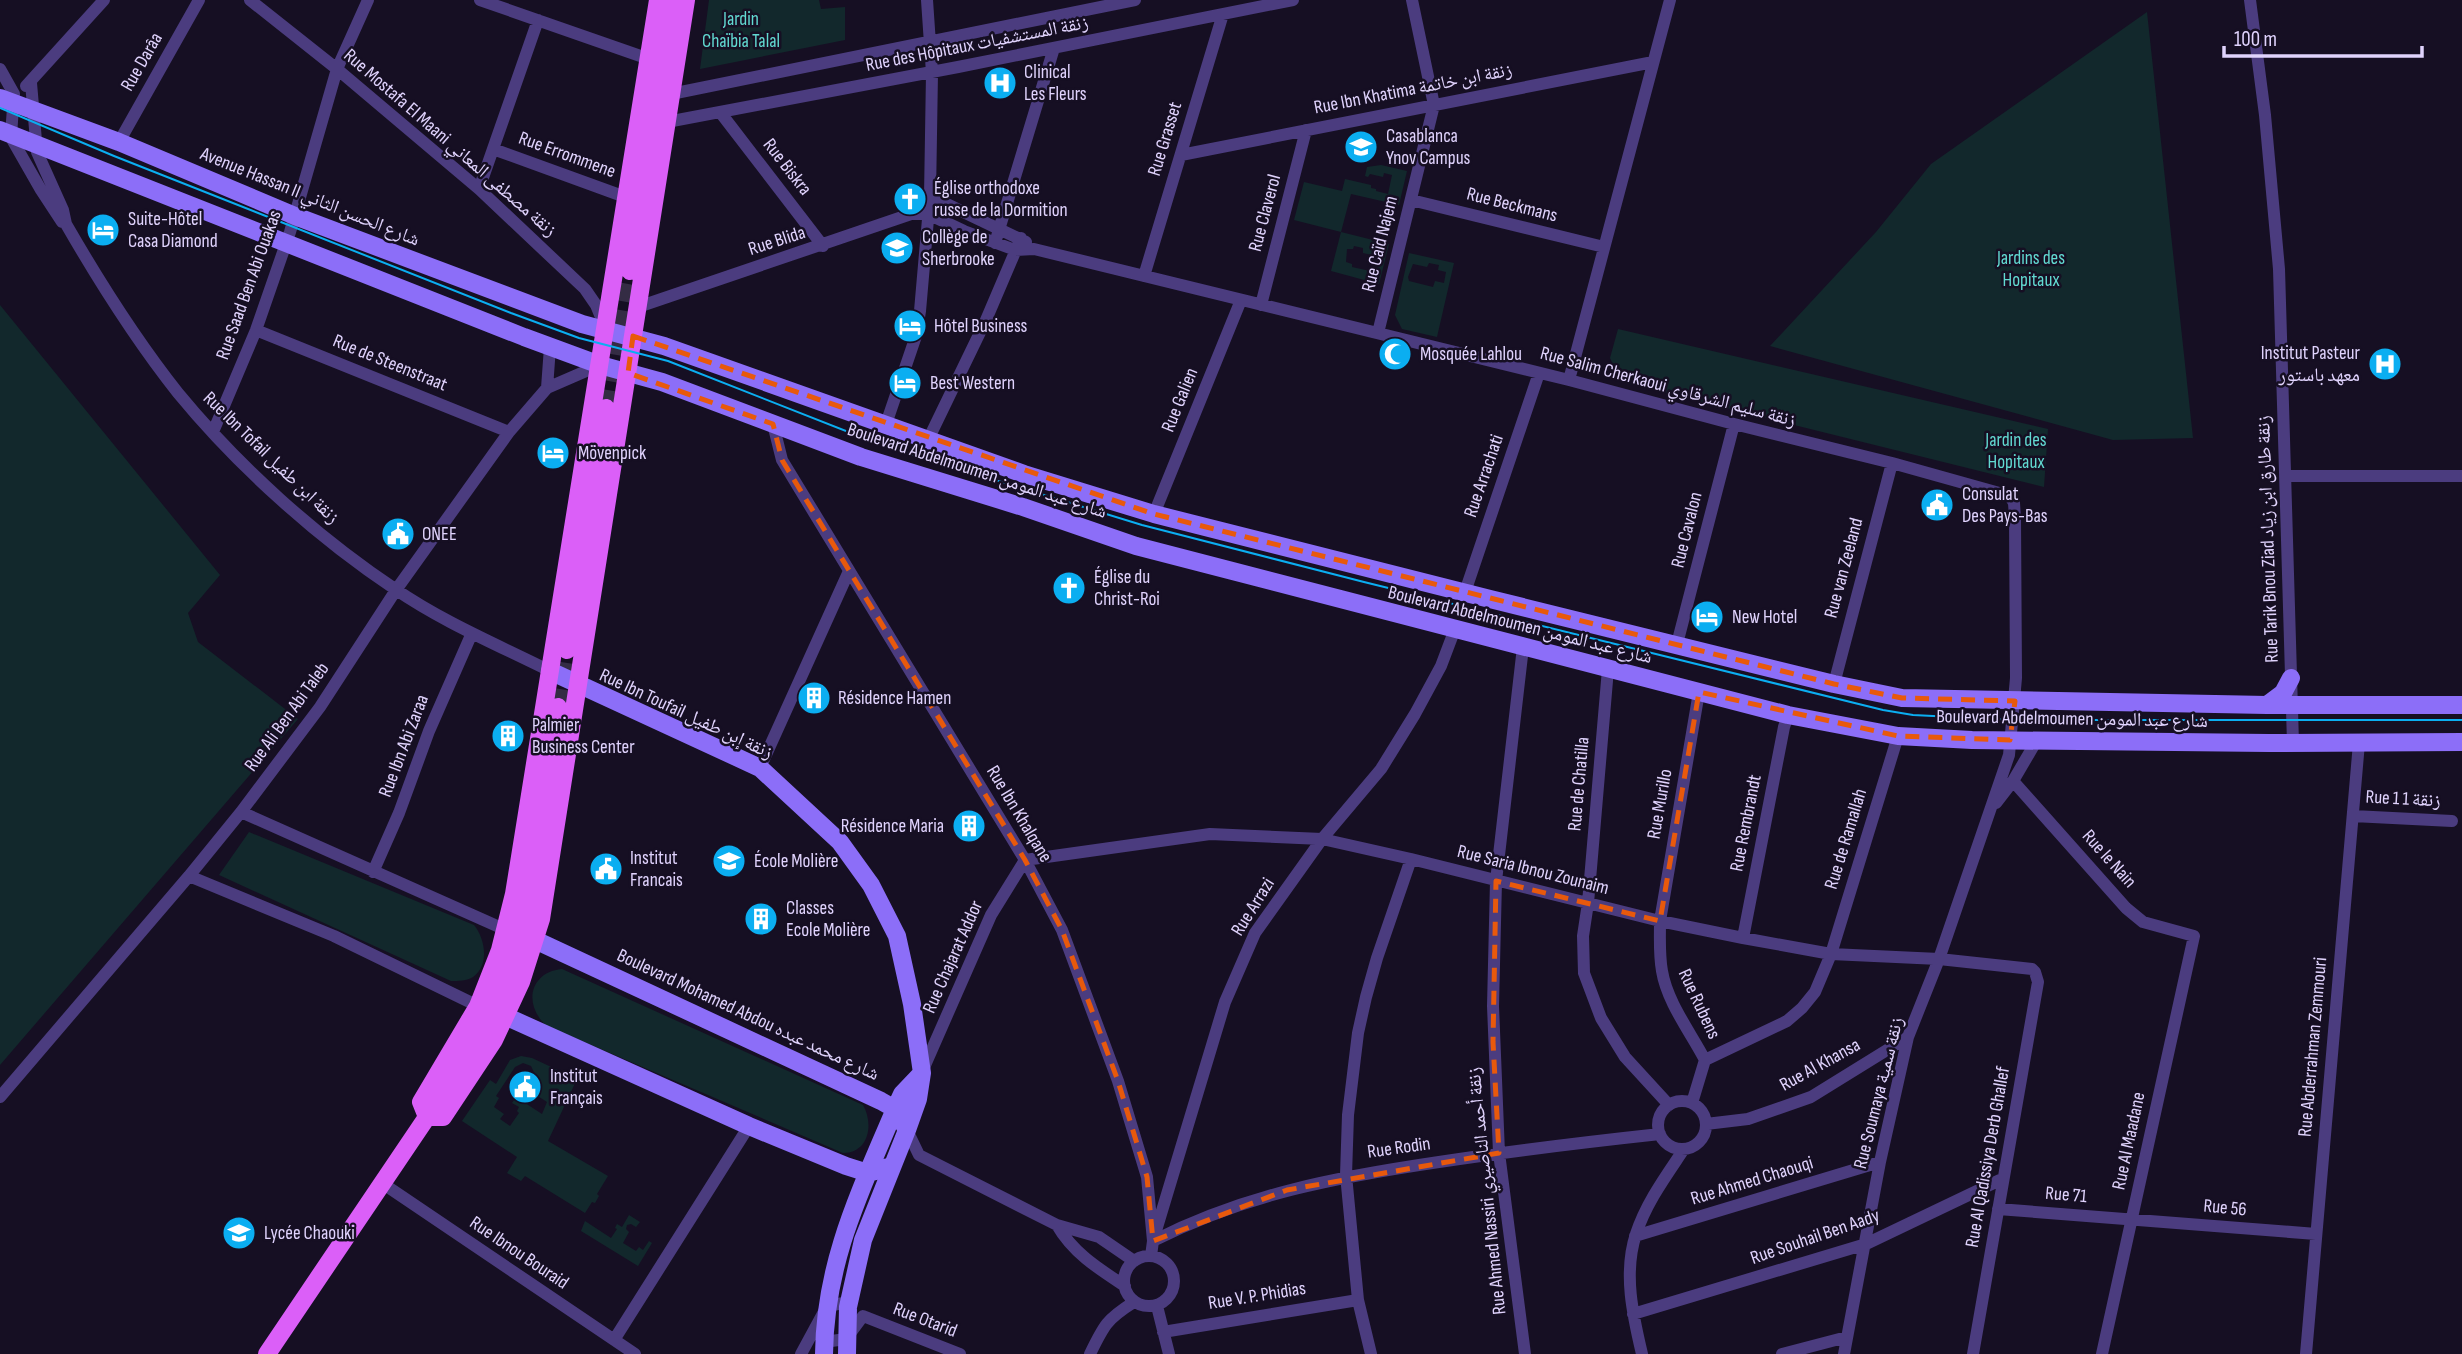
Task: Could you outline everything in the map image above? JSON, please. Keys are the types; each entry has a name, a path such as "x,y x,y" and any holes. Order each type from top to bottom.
{"main road":[{"path":"427,1118 421,1102 478,1006 493,972 514,894 658,0"},
{"path":"630,271 673,0"},
{"path":"427,1118 443,1117 494,1040 521,982 535,940 543,905 686,0"},
{"name":"Avenue Hassan II شارع الحسن الثاني","path":"9,98 33,111 119,142 295,216 582,324 606,330"},
{"path":"5,132 286,245 600,365"},
{"name":"Boulevard Abdelmoumen شارع عبد المومن","path":"606,330 1154,514 1834,684 1902,698 2291,706 2462,705"},
{"name":"Boulevard Abdelmoumen شارع عبد المومن","path":"600,365 662,382 862,457 1136,547 1788,715 1898,736 2010,740 2462,742"},
{"path":"567,650 606,408"},
{"path":"550,671 576,684"},
{"path":"2267,705 2283,693 2291,678"},
{"name":"Rue Ibn Toufail زنقة إبن طفيل","path":"576,684 760,768 840,842 871,886 897,936 912,1004 922,1073 918,1099 863,1240 849,1302 846,1346"},
{"path":"267,1354 427,1118 485,1025 502,986 529,898 558,707"},
{"name":"Boulevard Mohamed Abdou شارع محمد عبده","path":"535,940 895,1109"},
{"path":"505,1016 749,1126 868,1173 892,1166"},
{"path":"821,1341 841,1243 902,1094 922,1073"},
{"path":"895,1109 907,1130"}],"street":[{"path":"9,98 30,83 104,0"},
{"name":"Rue Darâa","path":"119,142 199,0"},
{"name":"Rue Mostafa El Maani زنقة مصطفى المعاني","path":"250,0 480,189 585,289 596,305 606,330"},
{"name":"Rue Saad Ben Abi Ouakas","path":"213,432 256,330 295,216 337,69 368,0"},
{"path":"480,0 649,60"},
{"path":"886,424 916,337 930,196 932,73 927,0"},
{"name":"Rue des Hôpitaux زنقة المستشفيات","path":"671,94 1135,0"},
{"name":"Rue des Hôpitaux زنقة المستشفيات","path":"667,122 932,73 1293,0"},
{"name":"Rue Caïd Najem","path":"1378,333 1434,105 1412,0"},
{"path":"1569,380 1670,0"},
{"name":"Rue Tarik Bnou Ziad زنقة طارق ابن زياد","path":"2250,0 2265,115 2279,269 2293,743"},
{"name":"Rue Grasset","path":"1144,276 1223,14"},
{"path":"480,189 538,20"},
{"path":"995,243 1054,48"},
{"name":"Rue Ibn Khatima زنقة ابن خاتمة","path":"1181,155 1653,62"},
{"path":"0,69 9,98 5,132"},
{"name":"Rue Ibn Tofail زنقة ابن طفيل","path":"30,83 35,144 41,165 63,210 66,224 122,316 178,392 213,432 314,528 396,590 472,633 550,671"},
{"name":"Rue Biskra","path":"720,112 823,246"},
{"name":"Rue Claverol","path":"1261,305 1306,130"},
{"name":"Rue Ibn Tofail زنقة ابن طفيل","path":"5,132 59,219 66,224"},
{"name":"Rue Errommene","path":"494,149 628,198"},
{"path":"930,196 999,229 1018,244"},
{"name":"Rue Beckmans","path":"1411,200 1604,247"},
{"path":"928,214 995,243 1018,244"},
{"name":"Rue Blida","path":"638,307 823,246 901,217 928,214"},
{"path":"928,440 986,320 1018,244"},
{"name":"Rue Salim Cherkaoui زنقة سليم الشرقاوي","path":"1018,244 1569,380 2003,493 2012,499 2015,518 2015,701"},
{"name":"Rue Galien","path":"1154,514 1241,300"},
{"name":"Rue de Steenstraat","path":"256,330 509,432"},
{"path":"547,388 550,347"},
{"name":"Rue Ali Ben Abi Taleb","path":"0,1097 241,812 320,707 396,590 509,432 547,388 600,365"},
{"name":"Rue Arrachati","path":"1465,592 1539,373"},
{"name":"Rue Ibn Khalqane","path":"773,424 782,460 1025,860 1062,930 1118,1081 1147,1177 1153,1241 1151,1256"},
{"name":"Rue Cavalon","path":"1677,644 1734,424"},
{"name":"Rue van Zeeland","path":"1834,684 1892,463"},
{"path":"2285,476 2462,476"},
{"path":"760,768 849,571"},
{"name":"Rue Arrazi","path":"1153,1241 1225,1002 1255,933 1322,839 1381,769 1448,653 1455,629"},
{"name":"Rue Ibn Abi Zaraa","path":"373,872 399,813 429,731 472,633"},
{"name":"Rue Ahmed Nassiri زنقة أحمد الناصيري","path":"1523,647 1496,881 1493,1042 1499,1153 1525,1354"},
{"name":"Rue de Chatilla","path":"1608,669 1583,936 1584,973 1601,1017 1625,1057 1670,1105"},
{"name":"Rue Murillo","path":"1660,921 1699,692"},
{"name":"Rue Soumaya زنقة سمية","path":"1844,1354 1880,1162 1908,1037 1939,959 2009,755 2015,701"},
{"name":"Rue Rembrandt","path":"1744,938 1788,715"},
{"name":"Rue de Ramallah","path":"1705,1060 1787,1021 1815,992 1831,954 1898,736"},
{"name":"Rue Soumaya زنقة سمية","path":"1991,808 2013,781 2036,740"},
{"name":"Rue Abderrahman Zemmouri","path":"2306,1354 2359,743"},
{"name":"Rue le Nain","path":"2013,781 2126,908 2143,922 2194,936"},
{"path":"241,812 506,930"},
{"name":"Rue 1 زنقة 1","path":"2353,816 2452,821"},
{"name":"Rue Saria Ibnou Zounaim","path":"1025,860 1210,834 1322,839 1660,921 1831,954 1939,959 2032,969"},
{"path":"1371,1354 1358,1300 1346,1175 1348,1115 1358,1033 1377,958 1411,859"},
{"name":"Rue Chajarat Addor","path":"922,1073 991,915 1025,860"},
{"path":"189,876 334,936 478,1006"},
{"name":"Rue Rubens","path":"1660,921 1660,948 1665,983 1705,1060"},
{"name":"Rue Al Maadane","path":"2102,1354 2194,936"},
{"name":"Rue Al Qadissiya Derb Ghallef","path":"1973,1354 2038,982 2032,969"},
{"name":"Rue Al Khansa","path":"1706,1124 1748,1119 1811,1097 1908,1037"},
{"path":"1692,1103 1705,1060"},
{"path":"1642,1354 1633,1314 1630,1277 1635,1236 1653,1196 1684,1149 1700,1141 1706,1124 1703,1113 1692,1103 1679,1101 1670,1105 1661,1115 1660,1133 1668,1144 1684,1149"},
{"path":"614,1340 749,1126"},
{"path":"907,1130 919,1155 1057,1225 1099,1237 1134,1261"},
{"name":"Rue Rodin","path":"1153,1241 1196,1221 1258,1198 1346,1175 1660,1133"},
{"path":"892,1166 919,1155"},
{"name":"Rue Ahmed Chaouqi","path":"1635,1236 1880,1162"},
{"name":"Rue Souhail Ben Aady","path":"1633,1314 1866,1244 2002,1179"},
{"name":"Rue Ibnou Bouraid","path":"382,1183 635,1354"},
{"name":"Rue 71","path":"1998,1209 2131,1220"},
{"name":"Rue 56","path":"2131,1220 2316,1234"},
{"path":"1057,1225 1064,1238 1082,1256 1125,1286 1134,1302 1147,1307 1157,1306 1172,1293 1174,1278 1167,1263 1151,1256 1134,1261 1126,1272 1125,1286"},
{"name":"Rue V. P. Phidias","path":"1163,1332 1358,1300"},
{"path":"827,1306 849,1302"},
{"path":"1090,1354 1111,1317 1134,1302"},
{"path":"1157,1306 1169,1354"},
{"name":"Rue Otarid","path":"846,1346 863,1316 960,1354"},
{"path":"1782,1354 1847,1337"},
{"path":"801,1354 821,1341 846,1346"}],"highlighted area":[{"path":"633,336 1154,514 1834,684 1902,698 2015,701 2010,740 1898,736 1699,692 1660,921 1496,881 1493,1042 1499,1153 1287,1190 1153,1241 1147,1177 1118,1081 1062,930 1025,860 782,460 773,424 628,373"}],"green space":[{"name":"Jardin Chaïbia Talal","path":"709,0 819,0 821,9 845,7 845,40 700,69"},
{"name":"Jardins des Hopitaux","path":"2147,12 2193,438 2113,440 1770,346 1876,232 1931,164"},
{"path":"1381,165 1407,171 1399,205 1351,194 1341,232 1294,220 1304,182 1342,191 1345,179 1371,185 1376,191 1388,194 1392,175 1384,173 1383,177 1370,174 1368,177 1365,176 1367,167"},
{"path":"1341,232 1389,244 1379,284 1331,271","holes":["1354,246 1363,248 1363,253 1376,256 1370,271 1352,267 1352,264 1346,262 1347,249 1353,249"]},
{"path":"1409,253 1454,263 1437,337 1402,329 1395,315","holes":["1429,263 1439,265 1438,270 1446,272 1444,283 1435,281 1433,287 1409,281 1413,264 1427,267"]},
{"path":"0,305 220,575 188,613 198,642 298,719 0,1065"},
{"name":"Jardin des Hopitaux","path":"1618,329 2048,429 2044,487 1621,382 1610,358"},
{"path":"249,832 474,925 483,944 482,966 473,977 451,981 219,875"},
{"path":"562,969 863,1105 868,1121 864,1143 852,1152 843,1153 547,1026 535,1009 533,991 542,976"},
{"path":"521,1056 532,1058 577,1079 548,1141 608,1176 597,1194 599,1196 595,1203 592,1202 585,1213 525,1176 521,1181 507,1173 517,1157 462,1121 490,1080 496,1084 510,1060","holes":["523,1063 531,1066 540,1085 530,1091 547,1102 542,1114 516,1097 512,1103 519,1107 519,1113 510,1126 500,1119 504,1114 494,1107 499,1098 496,1096 515,1067"]},
{"path":"629,1215 640,1222 636,1227 627,1225 629,1232 623,1243 636,1251 639,1247 643,1250 649,1241 652,1243 638,1266 581,1231 585,1221 611,1238 617,1224 622,1227"}],"tunnel":[{"path":"606,408 630,271"},
{"path":"558,707 567,650"}],"tram line":[{"path":"0,108 114,156 511,313 579,338 668,361 879,444 1142,525 1364,582 1883,710 1913,715 2014,720 2462,720"}],"place":[{"name":"Clinical Les Fleurs","path":"1000,83"},
{"name":"Casablanca Ynov Campus","path":"1361,147"},
{"name":"Église orthodoxe russe de la Dormition","path":"910,199"},
{"name":"Suite-Hôtel Casa Diamond","path":"103,230"},
{"name":"Collège de Sherbrooke","path":"897,248"},
{"name":"Hôtel Business","path":"910,326"},
{"name":"Mosquée Lahlou","path":"1395,354"},
{"name":"Institut Pasteur معهد باستور","path":"2385,364"},
{"name":"Best Western","path":"905,383"},
{"name":"Mövenpick","path":"553,453"},
{"name":"Consulat Des Pays-Bas","path":"1937,505"},
{"name":"ONEE","path":"398,534"},
{"name":"Église du Christ-Roi","path":"1069,588"},
{"name":"New Hotel","path":"1707,617"},
{"name":"Résidence Hamen","path":"814,698"},
{"name":"Palmier Business Center","path":"508,736"},
{"name":"Résidence Maria","path":"969,826"},
{"name":"École Molière","path":"729,861"},
{"name":"Institut Francais","path":"606,869"},
{"name":"Classes Ecole Molière","path":"761,919"},
{"name":"Institut Français","path":"525,1087"},
{"name":"Lycée Chaouki","path":"239,1233"}]}
